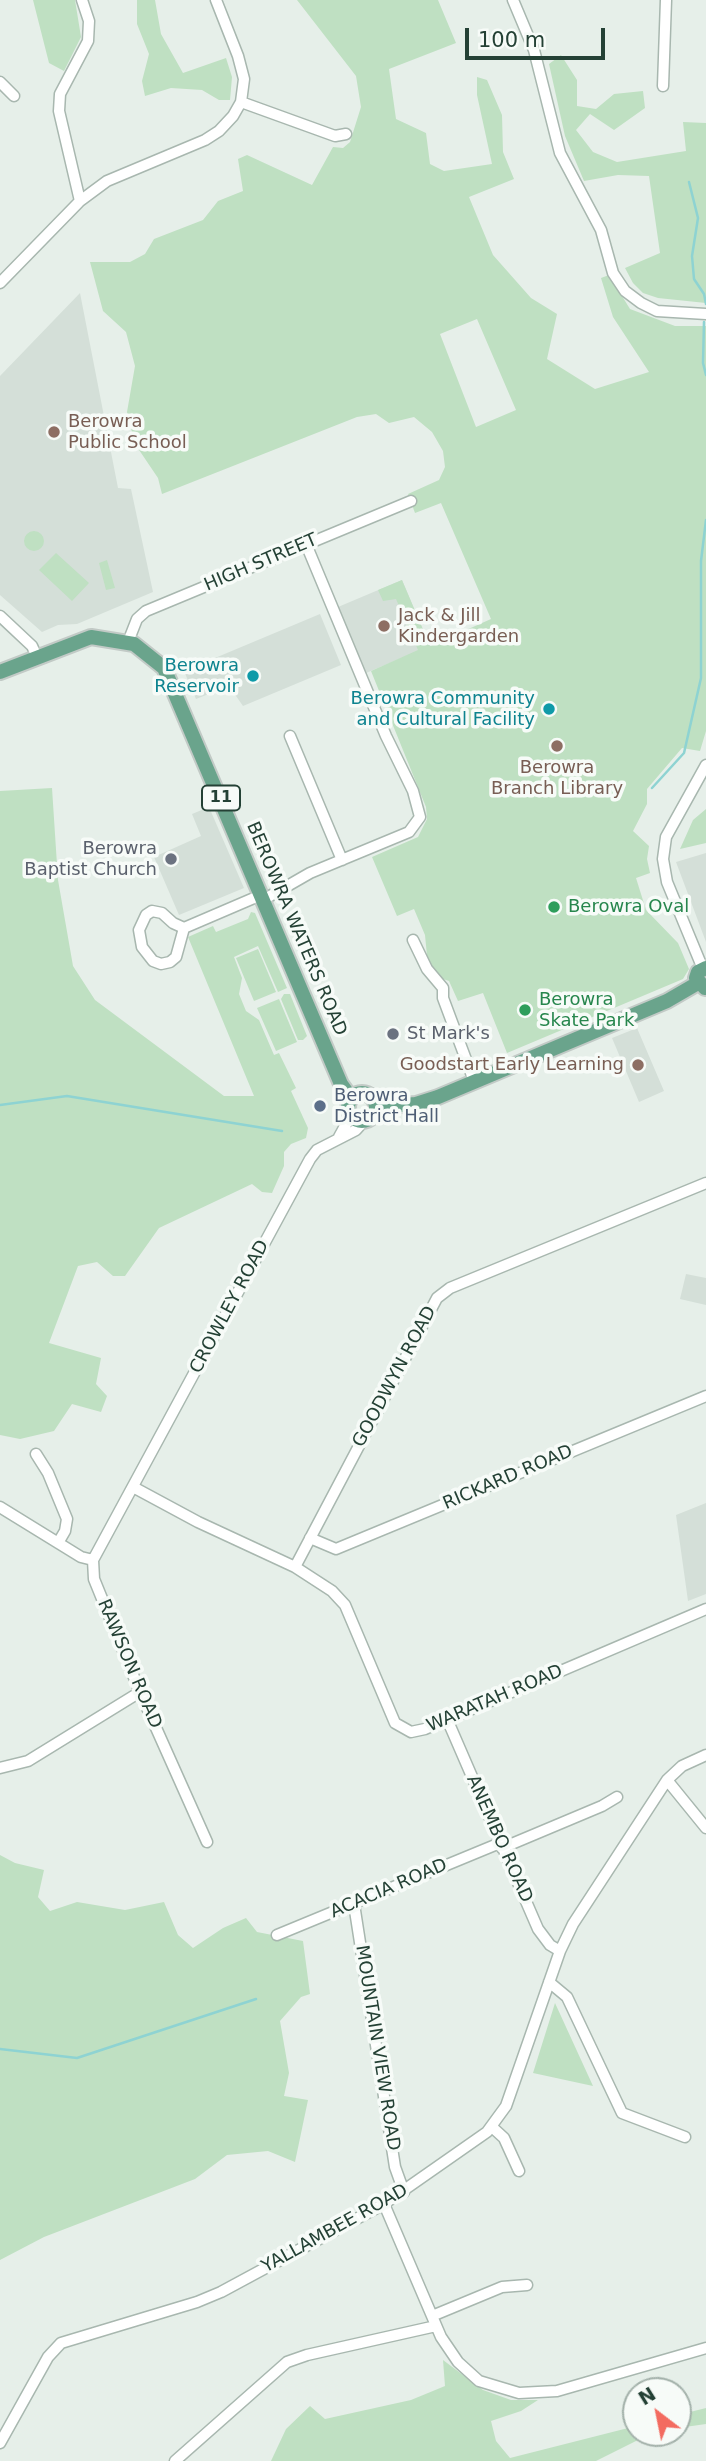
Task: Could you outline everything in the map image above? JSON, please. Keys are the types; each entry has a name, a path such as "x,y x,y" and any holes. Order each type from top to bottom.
{"main road":[{"name":"BEROWRA WATERS ROAD","path":"0,672 91,637 128,642 150,655 163,668 173,684 341,1084 351,1098"},
{"path":"376,1107 416,1104 667,1001 702,985 697,975 704,968"},
{"path":"351,1098 359,1093 367,1094 376,1107 371,1117 358,1118"},
{"name":"11","path":"351,1098 348,1107 358,1118"}],"street":[{"path":"80,201 59,111 60,94 88,41 89,21 82,0"},
{"path":"0,283 80,201 107,181 219,131 241,102 244,79 216,0"},
{"path":"513,0 534,50 560,153 601,230 613,273 625,291 641,303 657,310 706,314"},
{"path":"663,86 666,0"},
{"path":"0,82 14,96"},
{"path":"241,102 335,136 346,134"},
{"name":"HIGH STREET","path":"128,642 136,619 146,611 411,501"},
{"path":"184,928 176,957 170,962 162,964 153,961 142,947 139,930 146,915 152,911 162,913 184,928 262,897 415,828 420,817 416,799 386,736 306,544"},
{"path":"0,616 32,646 37,657"},
{"path":"290,736 342,860"},
{"path":"704,968 667,882 663,859 666,837 706,765"},
{"path":"413,940 427,969 443,988 443,998 474,1081"},
{"name":"CROWLEY ROAD","path":"133,1487 310,1159 339,1137 356,1130 358,1118"},
{"name":"GOODWYN ROAD","path":"295,1567 437,1298 450,1288 706,1183"},
{"name":"RICKARD ROAD","path":"310,1538 336,1549 706,1396"},
{"path":"36,1454 48,1474 67,1519 65,1531 58,1543"},
{"path":"0,1507 58,1543 93,1560 133,1487"},
{"name":"WARATAH ROAD","path":"133,1487 208,1528 295,1567 332,1591 345,1605 399,1727 417,1732 706,1609"},
{"name":"RAWSON ROAD","path":"93,1560 94,1579 140,1692 207,1842"},
{"path":"0,1768 28,1761 140,1692"},
{"name":"ANEMBO ROAD","path":"447,1719 538,1929 550,1945 559,1951"},
{"name":"YALLAMBEE ROAD","path":"0,2443 48,2357 61,2343 209,2297 404,2192 492,2127 506,2106 559,1951 573,1924 667,1780 682,1766 706,1755"},
{"path":"667,1780 706,1828"},
{"name":"ACACIA ROAD","path":"277,1935 602,1806 617,1797"},
{"name":"MOUNTAIN VIEW ROAD","path":"354,1904 395,2167 404,2192"},
{"path":"549,1982 567,1997 622,2113 685,2137"},
{"path":"492,2127 504,2138 519,2171"},
{"path":"384,2204 434,2321 450,2350 473,2377 496,2388 519,2393 580,2386 706,2348"},
{"path":"175,2461 287,2362 434,2321 502,2287 527,2284"}],"shaded area":[{"name":"Berowra Public School","path":"80,293 118,488 131,489 153,592 77,624 58,625 42,632 0,595 0,376"},
{"name":"Jack & Jill Kindergarden","path":"402,580 430,646 366,673 338,607"},
{"path":"320,614 341,665 243,706 229,686 196,699 184,671"},
{"path":"209,807 244,888 179,915 154,857 201,836 192,814"},
{"path":"706,853 706,942 676,862"},
{"name":"Goodstart Early Learning","path":"637,1028 664,1091 639,1102 612,1038"},
{"path":"686,1274 706,1278 706,1305 680,1299"},
{"path":"706,1503 706,1594 688,1601 676,1515"}],"green space":[{"path":"33,0 75,0 81,37 64,71 49,63"},
{"path":"137,0 155,0 161,34 183,73 226,58 232,77 230,100 219,100 202,90 171,88 145,96 142,81 149,54 137,24"},
{"path":"297,0 438,0 456,43 389,69 396,119 426,133 430,164 444,171 492,164 477,95 477,77 487,80 502,115 503,152 514,179 469,197 493,255 531,298 557,314 547,359 595,389 649,372 613,317 601,278 609,275 630,309 675,326 706,326 706,731 700,751 682,748 647,789 647,804 633,831 649,846 647,859 650,873 636,878 646,910 678,943 689,969 683,979 507,1053 483,993 458,1001 449,981 437,977 428,966 425,935 414,909 397,916 372,857 418,837 427,819 426,807 371,671 418,650 396,599 383,601 378,590 402,580 430,646 491,619 441,503 415,513 408,494 439,480 445,467 443,451 432,432 414,417 389,423 376,414 357,417 162,494 158,478 135,444 127,412 135,366 126,332 103,311 90,262 130,262 145,254 154,239 203,220 218,201 243,191 238,159 247,155 312,185 333,147 343,148 350,142 361,107 356,76","holes":["477,319 516,410 476,427 440,334"]},
{"path":"561,55 577,80 577,106 596,109 614,94 643,91 645,108 614,130 590,114 576,130 593,152 617,162 686,151 683,122 706,123 706,303 658,298 643,293 633,283 625,268 660,253 649,176 618,175 584,181 565,136 549,64"},
{"path":"34,531 41,534 44,541 41,548 34,551 27,548 24,541 27,534"},
{"path":"56,553 89,583 72,601 39,570"},
{"path":"107,560 115,588 106,590 99,563"},
{"path":"52,788 58,880 73,966 95,1000 224,1096 254,1096 188,937 213,926 216,932 248,919 251,912 255,913 287,988 278,992 258,946 234,957 242,978 239,994 246,1011 259,1020 274,1055 279,1053 296,1088 291,1091 308,1128 306,1138 291,1144 284,1152 284,1166 272,1193 262,1192 252,1184 159,1228 125,1276 113,1276 97,1262 78,1266 49,1343 101,1358 96,1384 107,1396 101,1412 72,1404 54,1431 20,1439 0,1435 0,791"},
{"path":"706,809 706,843 680,849 693,820"},
{"path":"258,949 276,992 254,1001 236,958"},
{"path":"284,994 290,994 307,1036 303,1040 298,1040 281,999"},
{"path":"279,999 297,1042 276,1051 257,1008"},
{"path":"0,1855 15,1863 44,1870 38,1897 50,1911 77,1902 125,1910 164,1902 178,1935 193,1948 223,1928 246,1918 257,1932 303,1941 310,1994 301,1997 280,2021 289,2073 284,2096 308,2100 295,2162 268,2151 227,2155 195,2179 44,2237 0,2260"},
{"path":"555,2003 593,2086 533,2073"},
{"path":"443,2360 483,2390 511,2400 538,2400 521,2411 491,2421 496,2441 510,2458 622,2430 624,2447 596,2461 271,2461 286,2429 310,2406 325,2419 411,2400 445,2386"},
{"path":"706,2408 706,2424 692,2426 692,2412"}],"waterway":[{"path":"689,182 698,218 692,256 694,279 704,294 706,304"},
{"path":"704,322 703,363 706,375"},
{"path":"652,788 684,753 701,678 701,561 706,520"},
{"path":"0,1105 67,1096 282,1131"},
{"path":"0,2049 77,2058 256,1999"}],"place":[{"name":"Berowra Public School","path":"54,432"},
{"name":"Jack & Jill Kindergarden","path":"384,626"},
{"name":"Berowra Reservoir","path":"253,676"},
{"name":"Berowra Community and Cultural Facility","path":"549,709"},
{"name":"Berowra Branch Library","path":"557,746"},
{"name":"Berowra Baptist Church","path":"171,859"},
{"name":"Berowra Oval","path":"554,907"},
{"name":"Berowra Skate Park","path":"525,1010"},
{"name":"St Mark's","path":"393,1034"},
{"name":"Goodstart Early Learning","path":"638,1065"},
{"name":"Berowra District Hall","path":"320,1106"}]}
